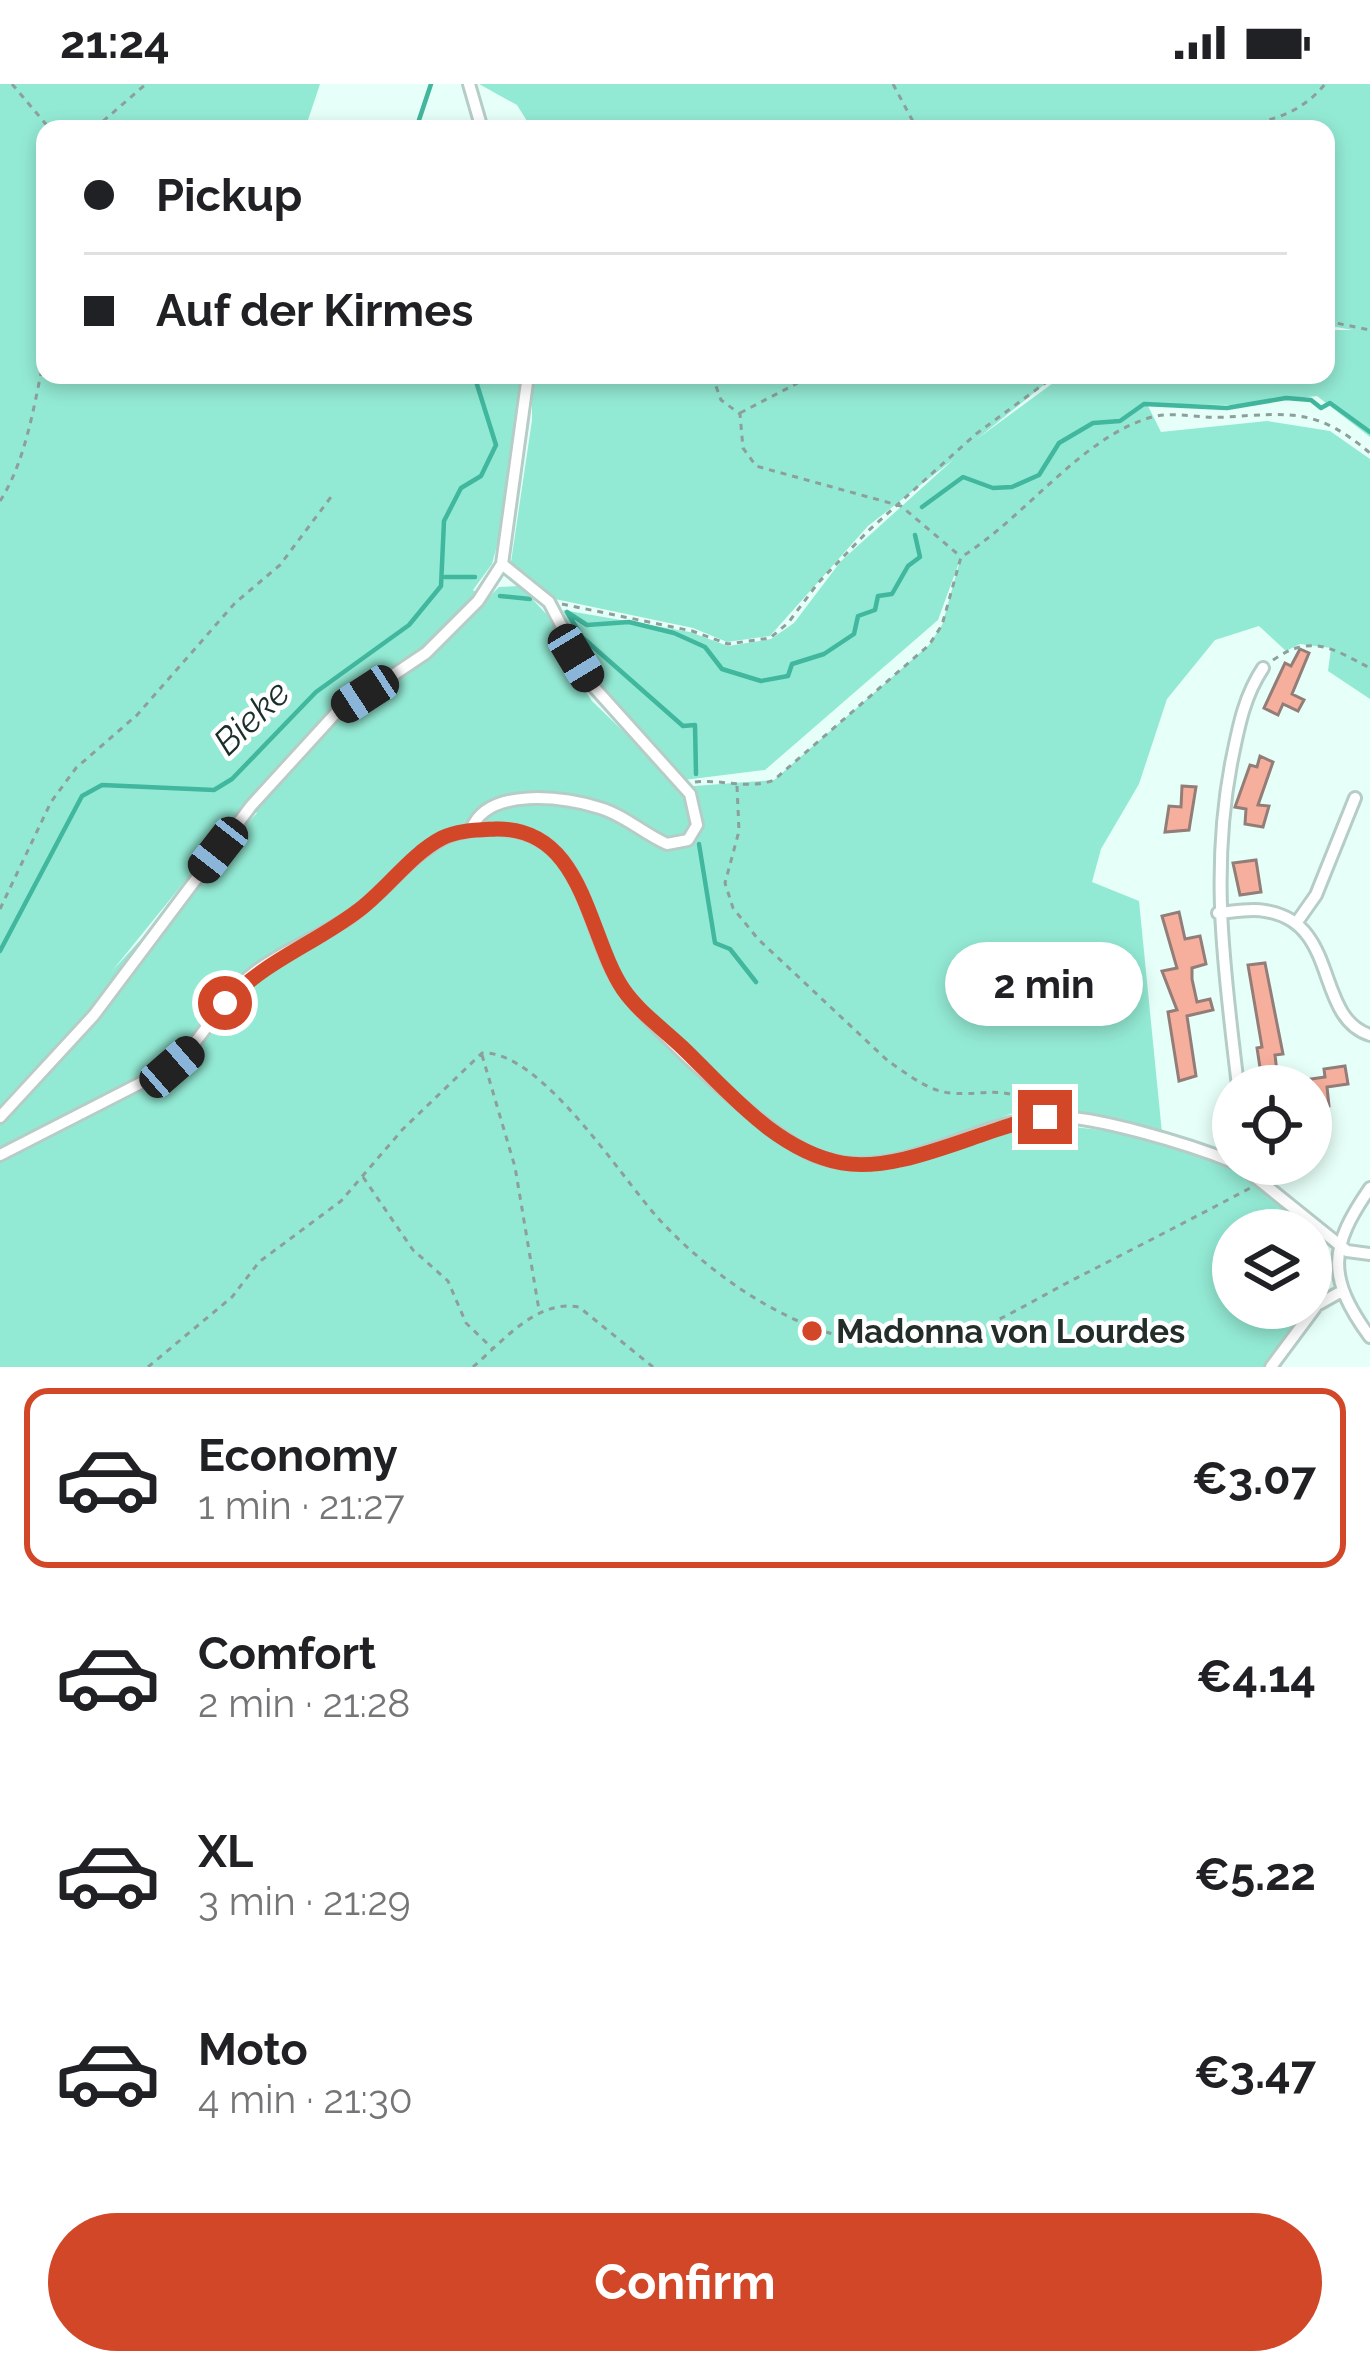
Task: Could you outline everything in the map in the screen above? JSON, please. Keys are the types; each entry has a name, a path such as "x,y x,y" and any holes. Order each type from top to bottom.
{"street":[{"path":"469,84 479,120"},
{"path":"0,1117 94,1015 251,806 335,713 426,653 478,601 502,563 527,384"},
{"path":"471,830 475,817 488,808 562,799 604,809 667,844 682,844 693,833 697,816 682,784 593,686 549,602 502,563"},
{"path":"1236,1065 1218,914 1226,792 1240,718 1263,668"},
{"path":"1297,922 1328,869 1333,843 1355,797"},
{"path":"0,1155 172,1067 255,972 348,919 442,838 471,830 512,829 548,847 579,884 606,958 628,996 763,1124 796,1147 838,1162 870,1164 1027,1120 1061,1117 1212,1157"},
{"path":"1218,914 1265,910 1297,922 1318,947 1343,1015 1370,1035"},
{"path":"1266,1185 1347,1251 1370,1254"},
{"path":"1370,1188 1338,1243 1342,1291 1370,1337"},
{"path":"1270,1367 1307,1316 1342,1291"}],"path":[{"path":"12,84 42,120"},
{"path":"104,120 146,84"},
{"path":"893,84 912,120"},
{"path":"1266,120 1297,109 1325,84"},
{"path":"1335,323 1370,330"},
{"path":"0,501 28,431 39,384"},
{"path":"715,384 721,400 740,414 743,448 757,466 901,506 961,557"},
{"path":"740,414 796,384"},
{"path":"549,602 692,631 728,644 758,642 788,623 836,563 976,434 1044,384"},
{"path":"682,784 723,778 755,785 774,780 929,645 943,626 961,557 995,536 1112,434 1153,417 1228,417 1267,411 1337,425 1370,453"},
{"path":"0,909 51,802 76,768 137,715 235,603 280,565 331,497"},
{"path":"1263,668 1300,644 1331,648 1370,668"},
{"path":"736,783 739,830 724,883 733,908 758,939 911,1076 948,1093 989,1088 1028,1099 1061,1117"},
{"path":"482,1053 515,1167 539,1310"},
{"path":"148,1367 232,1297 259,1262 341,1201 482,1053 507,1054 539,1079 663,1223 725,1276 819,1330 865,1341 925,1343 980,1328 1256,1185"},
{"path":"362,1176 413,1250 448,1281 466,1323 493,1349"},
{"path":"473,1367 539,1310 557,1305 580,1306 653,1367"}],"green space":[{"path":"0,84 320,84 308,120 36,120 36,384 521,384 499,538 492,564 473,590 486,600 499,587 520,586 551,619 567,663 592,701 681,787 774,780 929,645 942,625 961,557 938,620 765,770 684,780 630,725 594,676 563,610 690,632 728,646 771,639 794,623 841,561 954,459 868,526 770,636 727,642 693,628 550,598 511,562 532,420 532,384 1045,384 977,439 1052,384 1335,384 1335,330 1352,330 1335,327 1335,120 526,120 517,105 479,84 1370,84 1370,437 1317,396 1233,405 1147,404 1161,432 1267,421 1330,431 1370,459 1370,699 1328,671 1331,648 1300,644 1286,651 1259,626 1215,640 1167,699 1139,784 1101,849 1092,882 1139,901 1162,1133 1040,1101 1017,1089 1031,1106 961,1134 886,1156 836,1158 814,1150 756,1110 626,982 618,994 749,1121 809,1159 837,1169 860,1172 907,1166 1001,1134 1043,1126 1100,1130 1212,1158 1212,1185 1258,1185 1288,1209 1212,1209 1212,1329 1293,1329 1266,1367 0,1367","holes":["246,806 257,813 112,971"]}],"building":[{"path":"1300,649 1309,653 1292,694 1304,700 1298,711 1283,704 1278,715 1264,708 1285,663 1291,666"},
{"path":"1260,756 1273,762 1258,805 1269,806 1263,827 1245,824 1246,809 1235,807 1250,765 1257,767"},
{"path":"1182,786 1196,787 1189,830 1165,832 1169,806 1181,807"},
{"path":"1256,860 1261,892 1240,895 1233,863"},
{"path":"1179,912 1185,939 1200,936 1206,964 1192,968 1197,1002 1210,999 1213,1010 1187,1016 1196,1076 1179,1081 1168,1012 1177,1010 1162,971 1177,968 1162,916"},
{"path":"1265,963 1283,1054 1275,1055 1276,1065 1260,1065 1257,1048 1262,1047 1248,965"},
{"path":"1345,1066 1348,1084 1332,1086 1332,1068"}],"waterway":[{"name":"Bieke","path":"419,120 431,84"},
{"name":"Bieke","path":"0,951 82,796 102,785 214,790 232,779 316,692 409,625 441,586 444,521 461,488 481,476 496,445 477,384"},
{"path":"922,507 963,477 993,488 1012,487 1039,475 1059,443 1093,423 1120,421 1144,404 1227,408 1286,398 1311,400 1321,408 1330,403 1370,432"},
{"path":"567,612 587,625 629,622 674,633 705,647 722,669 761,681 788,676 792,664 824,654 854,634 858,616 875,610 878,596 892,594 908,566 920,557 915,535"},
{"path":"445,577 475,577"},
{"path":"500,596 530,599"},
{"path":"567,612 582,637 683,726 695,725 696,774"},
{"path":"699,844 715,943 730,949 756,982"}],"place":[{"name":"Madonna von Lourdes","path":"812,1331"}],"route":[{"path":"225,1003 255,972 348,919 388,889 442,838 471,830 512,829 548,847 579,884 606,958 628,996 763,1124 796,1147 838,1162 870,1164 1045,1117"}]}
